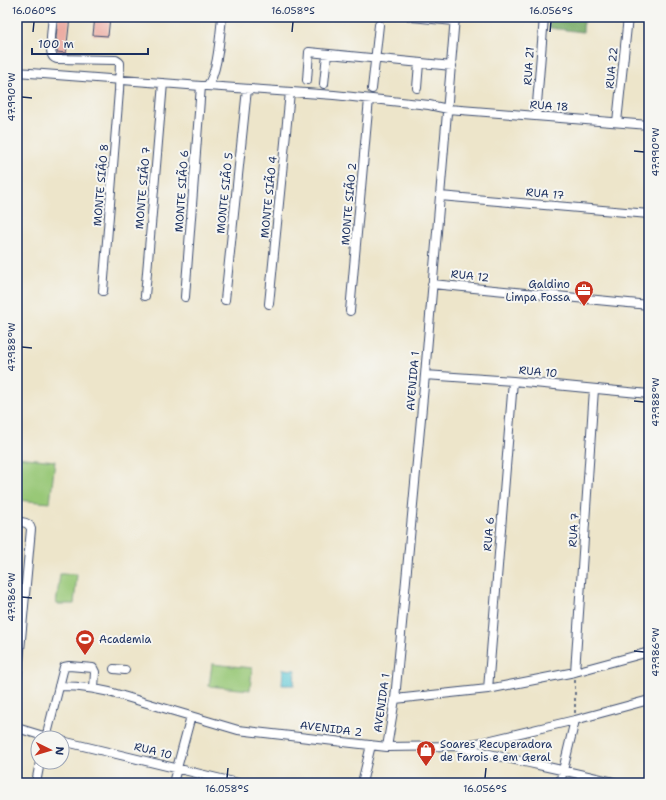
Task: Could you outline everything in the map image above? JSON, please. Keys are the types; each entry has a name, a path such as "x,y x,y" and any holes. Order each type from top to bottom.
{"street":[{"name":"MONTE SIÃO 8","path":"53,17 51,45 54,58 117,61 120,65 120,91 102,291"},
{"name":"MONTE SIÃO 6","path":"185,297 204,86 210,82 214,73 222,17"},
{"path":"411,17 455,19"},
{"name":"RUA 21","path":"536,116 544,17"},
{"name":"RUA 22","path":"617,122 628,17"},
{"name":"AVENIDA 1","path":"387,747 395,699 425,375 455,19"},
{"path":"372,89 380,25"},
{"path":"307,80 309,52 452,66"},
{"path":"324,84 327,54"},
{"path":"416,88 419,63"},
{"name":"RUA 18","path":"17,72 334,95 430,105 448,109 649,125"},
{"name":"MONTE SIÃO 7","path":"145,296 163,83"},
{"name":"MONTE SIÃO 5","path":"225,300 247,89"},
{"name":"MONTE SIÃO 4","path":"269,304 290,92"},
{"name":"MONTE SIÃO 2","path":"350,311 369,99"},
{"name":"RUA 17","path":"440,196 649,214"},
{"name":"RUA 12","path":"432,284 649,305"},
{"name":"RUA 10","path":"425,375 513,381 649,394"},
{"name":"RUA 6","path":"488,689 513,381"},
{"name":"RUA 7","path":"575,672 594,389"},
{"path":"17,522 28,524 31,529 17,683"},
{"path":"395,699 488,689 575,672 649,652"},
{"path":"49,730 64,668 69,666 94,669 94,688"},
{"path":"114,669 125,670"},
{"name":"AVENIDA 2","path":"59,686 94,688 112,692 238,730 387,747 458,746 483,742 575,720 649,700"},
{"path":"173,783 190,716"},
{"path":"560,783 575,720"},
{"path":"17,728 30,732"},
{"name":"RUA 10","path":"70,743 238,783"},
{"path":"362,783 371,745"},
{"path":"458,746 617,783"},
{"path":"36,783 38,770"}],"path":[{"path":"575,672 575,720"}],"green space":[{"path":"550,17 584,17 583,32 549,28"},
{"path":"17,457 55,461 50,503 17,500"},
{"path":"60,574 77,574 74,604 56,604"},
{"path":"212,664 252,668 250,690 209,686"}],"water":[{"path":"283,669 295,670 294,685 282,685"}],"building":[{"path":"58,17 70,17 66,53 57,52 56,37"},
{"path":"95,17 110,17 108,36 93,35"}],"place":[{"name":"Galdino Limpa Fossa","path":"584,307"},
{"name":"Academia","path":"85,656"},
{"name":"Soares Recuperadora de Farois e em Geral","path":"426,767"}]}
